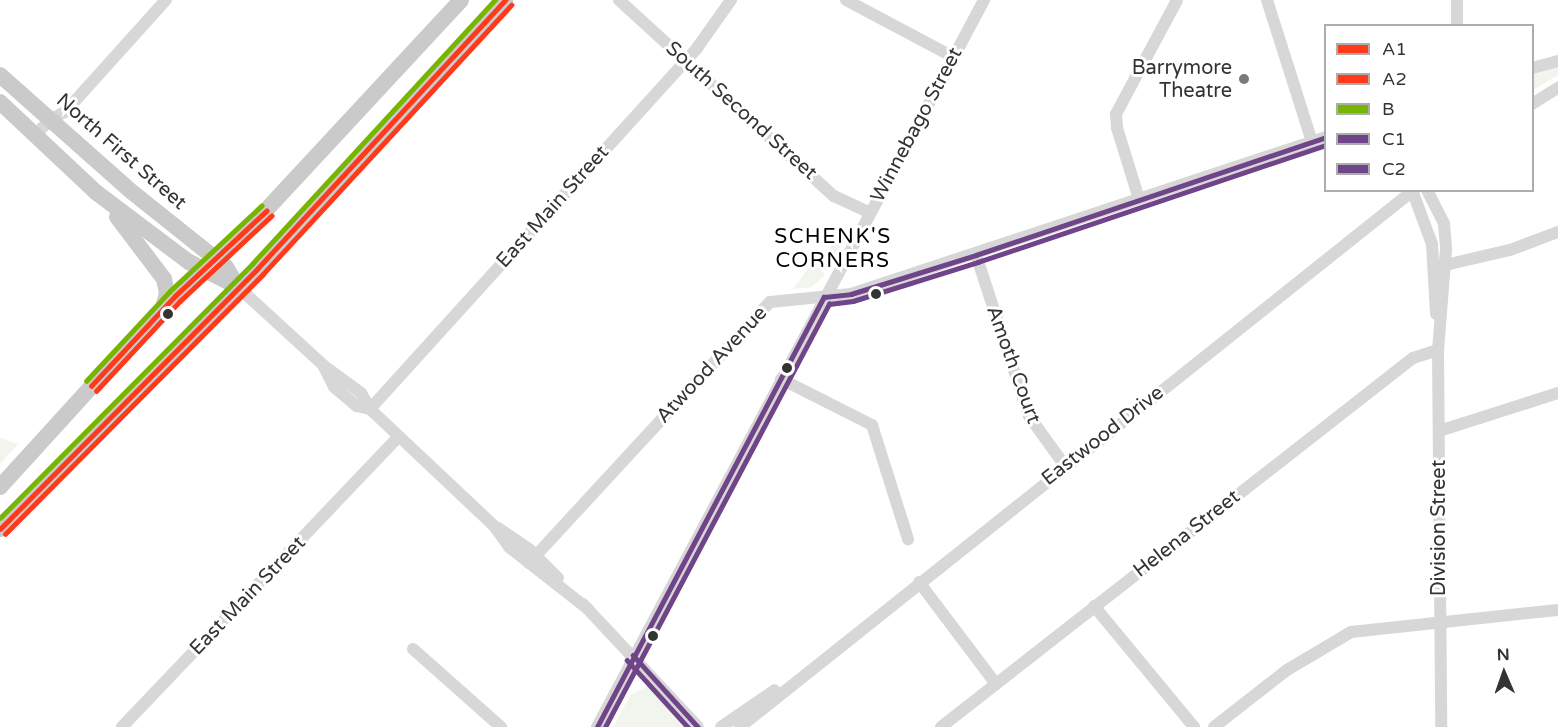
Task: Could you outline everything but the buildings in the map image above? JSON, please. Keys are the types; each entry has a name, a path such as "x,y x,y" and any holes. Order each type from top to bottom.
{"main road":[{"path":"0,487 163,308 276,200 461,0"},
{"path":"0,529 238,287 505,0"},
{"name":"North First Street","path":"0,75 209,264"},
{"path":"0,102 98,193 162,273 167,289 163,308"},
{"path":"98,193 209,264 228,269 238,287"}],"street":[{"path":"36,134 51,119 65,112 166,0"},
{"name":"South Second Street","path":"619,0 834,196 870,213"},
{"name":"East Main Street","path":"370,409 685,60 731,0"},
{"path":"846,0 953,57"},
{"name":"Winnebago Street","path":"597,727 633,655 984,0"},
{"path":"1139,199 1117,128 1116,114 1177,0"},
{"path":"1267,0 1312,142"},
{"path":"1457,0 1457,24"},
{"path":"1534,68 1558,61"},
{"path":"1534,103 1558,88"},
{"name":"Atwood Avenue","path":"532,559 762,308 780,300 851,294 976,255 1324,139"},
{"name":"Eastwood Drive","path":"740,727 792,682 1412,192"},
{"name":"Division Street","path":"1413,192 1427,223 1440,266"},
{"name":"Division Street","path":"1428,192 1445,231 1440,266 1438,350 1441,727"},
{"path":"1440,266 1510,250 1558,231"},
{"name":"Amoth Court","path":"976,255 1029,416 1065,466"},
{"path":"238,287 323,365 334,387 357,406 370,409 494,526 588,609 698,727"},
{"name":"Helena Street","path":"941,727 1413,358 1438,350"},
{"path":"781,380 872,425 908,539"},
{"path":"1439,431 1558,393"},
{"name":"East Main Street","path":"122,727 398,437"},
{"path":"919,582 996,684"},
{"path":"1094,606 1194,727"},
{"path":"1214,727 1287,670 1351,632 1558,610"},
{"path":"413,648 501,727"},
{"name":"Eastwood Drive","path":"720,727 792,682"}],"shaded area":[{"path":"1558,66 1558,75 1534,89 1534,73"},
{"path":"846,230 848,232 827,271 820,268 817,263"},
{"path":"812,263 825,274 811,287 793,289"},
{"path":"0,438 18,444 0,464"},
{"path":"648,686 688,727 613,727 631,694"}],"transit line":[{"name":"B","path":"0,518 252,264 495,0"},
{"name":"A1","path":"0,529 257,269 505,0"},
{"name":"A2","path":"5,534 263,274 511,5"},
{"name":"C1","path":"597,727 824,297 851,294 976,255 1324,138"},
{"name":"C2","path":"605,727 829,304 853,301 978,262 1324,146"},
{"name":"B","path":"86,381 170,291 261,206"},
{"name":"A1","path":"91,386 175,296 266,211"},
{"name":"A2","path":"96,391 180,301 271,216"},
{"name":"C1","path":"633,655 698,727"},
{"name":"C2","path":"627,660 688,727"}],"place":[{"name":"Barrymore Theatre","path":"1244,79"}],"district":[{"name":"SCHENK'S CORNERS","path":"833,249"}]}
